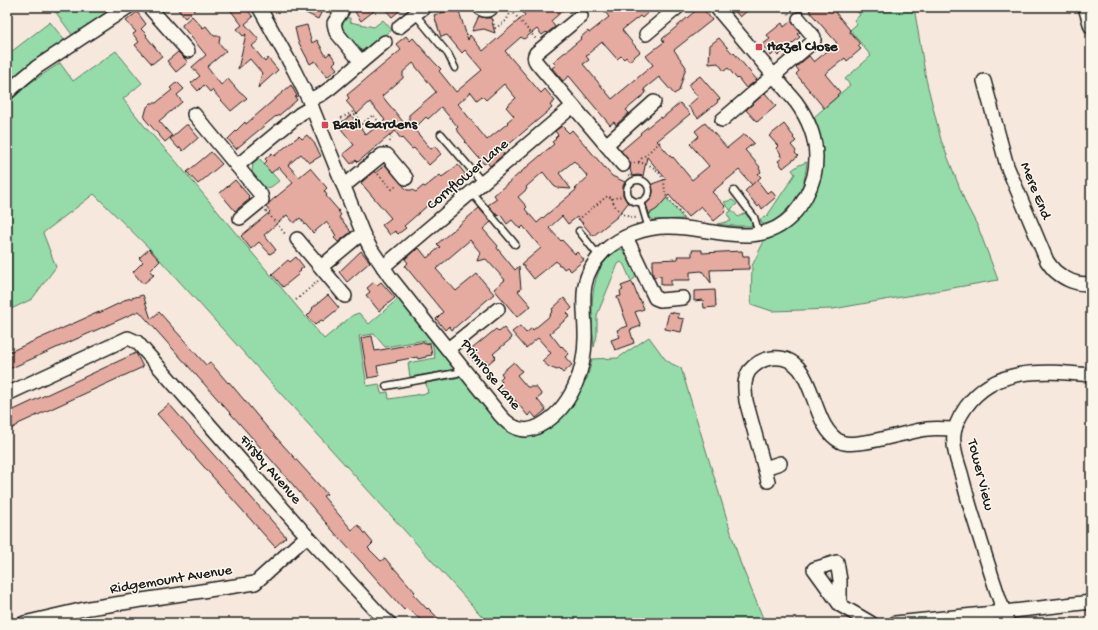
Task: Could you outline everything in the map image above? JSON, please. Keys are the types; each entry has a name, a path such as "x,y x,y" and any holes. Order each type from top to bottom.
{"street":[{"path":"7,93 37,68 128,7"},
{"path":"149,7 188,51"},
{"name":"Primrose Lane","path":"259,7 294,70 310,104 363,234 371,249 383,267 500,414 510,425 524,430 531,430 538,427 551,418 564,405 580,376 583,365 585,343 585,284 592,267 600,256 612,245 647,223 668,227 688,228 731,234 759,234 769,232 779,227 795,212 809,190 815,172 816,161 815,143 808,121 800,107 716,7"},
{"path":"646,34 678,7"},
{"path":"1086,7 1091,27"},
{"path":"342,11 334,23 336,32 361,62"},
{"path":"399,27 420,11"},
{"path":"581,16 535,54 534,59 606,145 626,164"},
{"path":"722,120 814,41 814,37 799,19"},
{"path":"238,166 385,42"},
{"name":"Mere End","path":"984,81 1008,166 1047,261 1054,271 1070,281 1087,284 1091,283"},
{"path":"606,145 654,102"},
{"name":"Cornflower Lane","path":"383,267 573,106"},
{"path":"194,114 261,195 262,200 240,218"},
{"path":"343,185 350,182 382,155 387,155 406,178"},
{"path":"324,270 356,238 363,234"},
{"path":"626,237 655,298 660,300 683,298"},
{"path":"297,239 345,296"},
{"path":"448,349 498,309"},
{"name":"Firsby Avenue","path":"7,394 128,338 137,342 307,536 389,623"},
{"path":"780,463 767,474 746,401 745,391 747,374 752,368 762,361 771,358 788,360 799,368 807,382 819,415 826,428 841,442 860,443 928,429 955,429"},
{"name":"Tower View","path":"1006,618 969,504 953,442 955,429 960,416 972,400 987,387 1001,379 1017,374 1032,372 1091,375"},
{"name":"Ridgemount Avenue","path":"24,623 89,608 255,583 307,536"},
{"path":"894,623 1006,618 1091,602"},
{"path":"840,605 871,623"}],"lane":[{"path":"475,7 480,13 484,14 495,11 497,7"},
{"path":"420,11 448,54 455,68"},
{"path":"441,134 483,183"},
{"path":"638,181 644,183 649,189 649,195 641,202 632,200 628,194 628,188 633,182 638,181"},
{"path":"734,191 751,212 756,222 759,234"},
{"path":"472,193 515,244"},
{"path":"641,202 647,223"},
{"path":"579,231 600,256"},
{"path":"386,386 453,374 464,370"}],"path":[{"path":"502,7 512,10 543,48"},
{"path":"491,13 495,28 506,21 512,10"},
{"path":"342,118 353,112 362,124 373,115 392,137 384,155"},
{"path":"639,162 660,142"},
{"path":"626,164 639,162 643,163 651,166 660,175 664,182 666,195 686,219 688,228"},
{"path":"371,164 392,189 406,178"},
{"path":"612,199 628,194"},
{"path":"579,231 583,227 583,224 579,219 606,197 610,196 618,211 625,216 647,223"},
{"path":"259,202 290,240 297,239"},
{"path":"296,300 324,270"}],"green space":[{"path":"52,7 116,7 73,36"},
{"path":"854,7 914,7 926,79 941,140 966,204 978,227 998,280 833,309 772,311 751,304 752,266 763,243 764,237 808,203 813,118 850,85 845,79 871,56 850,30 857,24 854,20 860,15"},
{"path":"344,18 350,18 350,22 374,27 383,20 392,30 367,49 360,52 338,27"},
{"path":"50,22 65,41 22,70 7,84 7,55"},
{"path":"116,51 142,83 123,99 324,339 353,315 359,313 369,324 400,297 457,369 410,377 408,363 435,358 432,342 426,343 425,340 385,347 374,334 359,336 367,386 379,384 381,393 388,392 389,399 428,393 426,383 462,377 523,434 587,379 592,359 618,358 649,337 665,359 681,368 740,562 765,623 488,623 151,250 94,194 43,233 56,267 32,299 7,311 7,104 30,83 60,63 73,81"},
{"path":"259,158 279,181 271,187 263,189 252,172 253,163"},
{"path":"807,162 803,184 791,205 773,220 762,224 760,219 767,216 795,174 792,170"},
{"path":"663,194 684,219 653,220 651,218 649,215 659,206"},
{"path":"732,200 737,204 731,209 738,217 745,213 751,221 751,226 717,224 731,221 727,214 731,211 724,202"},
{"path":"621,249 627,252 638,273 631,281 624,265 621,262 618,264 597,315 597,335 594,347 592,306 596,278 602,266 610,256"}],"building":[{"path":"176,7 198,7 185,18"},
{"path":"228,7 245,7 253,17 245,24 259,40 252,46 265,62 268,58 278,70 258,88 262,73 250,59 238,69 246,34 243,36 237,29 242,25"},
{"path":"294,7 318,7 323,9 318,19"},
{"path":"362,7 379,7 361,21 355,12"},
{"path":"383,7 404,7 392,17"},
{"path":"519,7 567,7 551,21 555,27 547,33 546,32 542,35 537,29 524,39 521,37 505,51 541,93 545,89 555,101 550,105 552,108 501,151 504,154 490,166 487,162 484,164 465,142 466,141 456,129 458,127 441,107 428,119 426,117 414,129 431,149 435,146 441,154 429,165 414,148 412,149 402,138 401,139 395,131 358,162 356,160 351,164 343,154 354,145 338,125 351,115 366,135 385,120 370,102 357,114 346,101 349,98 347,95 401,50 396,44 406,36 410,41 413,38 441,69 439,71 456,92 482,70 465,50 462,53 447,35 441,37 434,15 458,8 468,40 470,35 483,51 525,15","holes":["413,63 436,92 409,115 409,129 382,96 403,78 403,72","504,84 516,98 506,107 514,116 507,122 508,123 487,140 458,104 471,92 477,100 482,96 486,100"]},
{"path":"601,7 654,7 642,18 640,16 622,30 640,52 629,61 626,57 624,59 621,56 617,59 602,42 586,56 589,60 583,64 612,99 653,65 646,56 664,42 662,39 700,7 702,7 712,20 674,50 686,67 679,91 674,94 659,77 644,89 646,93 626,110 629,113 616,125 614,122 610,125 569,76 563,81 552,68 556,65 553,62 581,39 580,38 588,31 589,33 609,17"},
{"path":"731,7 752,7 740,17"},
{"path":"814,7 831,7 860,44 858,46 861,49 847,61 845,58 825,74 840,92 837,95 838,96 824,108 796,74 799,71 796,67 809,56 814,62 837,43 809,11"},
{"path":"137,12 146,24 141,29 162,56 152,64 135,45 139,42 133,34 136,32 126,21"},
{"path":"192,16 203,28 206,26 214,36 220,36 219,43 226,51 207,67 221,85 228,79 240,93 247,98 231,111 212,90 210,92 204,85 198,91 191,83 200,76 192,67 206,55 182,26"},
{"path":"479,16 491,18 495,33 484,29 472,31"},
{"path":"791,21 800,32 797,34 800,37 778,56 775,52 771,56 762,45 770,39 767,35 782,23 784,27"},
{"path":"307,25 312,43 317,40 326,56 330,53 336,61 333,64 337,69 327,77 315,61 310,64 298,41 295,28"},
{"path":"719,38 757,80 746,88 728,68 724,71 718,63 709,64 710,45"},
{"path":"178,52 188,62 176,72 167,61"},
{"path":"700,76 720,99 717,100 717,103 698,118 688,106 698,97 688,85"},
{"path":"177,82 184,89 177,95 182,102 159,121 172,136 165,142 144,118 147,107 151,103 156,103 172,90 170,88"},
{"path":"291,85 297,96 295,97 297,100 236,149 228,139 245,122 246,124"},
{"path":"765,93 776,106 757,122 746,110"},
{"path":"680,103 690,114 657,141 672,158 673,157 692,180 709,166 690,144 699,136 695,131 705,123 727,148 743,135 746,135 754,143 745,150 760,167 761,172 758,174 761,177 752,185 739,170 712,192 725,206 726,211 714,221 701,206 688,217 669,195 657,209 649,214 646,204 652,196 652,184 666,179 647,157 643,176 632,176 630,169 631,163 621,151 641,134 640,133 660,117 661,119"},
{"path":"784,124 796,141 791,145 798,156 783,168 778,161 782,158 780,155 781,154 776,148 778,146 769,136"},
{"path":"186,125 188,125 198,138 183,151 180,147 179,149 170,139"},
{"path":"562,126 569,133 572,130 612,176 625,182 623,186 623,195 628,203 617,217 593,236 577,217 568,224 562,216 549,228 575,254 577,252 584,260 571,271 567,267 564,269 556,261 534,279 522,264 541,248 523,226 520,229 512,220 507,224 500,214 498,216 488,205 497,199 494,195 554,144 552,142 558,135 555,131","holes":["574,161 588,177 575,189 577,189 537,223 525,209 527,207 518,197 527,189 526,187 543,172 557,188 571,189 559,173"]},
{"path":"307,135 315,144 321,156 309,163 301,154 288,165 299,177 310,168 327,188 324,191 327,195 326,196 339,211 341,215 339,217 351,232 338,242 334,238 336,236 332,229 326,222 313,233 300,218 294,223 287,215 264,235 276,250 270,254 259,242 251,249 241,236 270,212 266,207 293,183 279,167 271,173 264,164 267,161 265,159 272,153 274,156 299,136 302,139"},
{"path":"211,152 222,164 198,184 187,172"},
{"path":"385,165 407,190 416,192 440,175 442,177 458,165 466,175 444,195 428,207 427,206 404,226 406,228 398,234 395,231 390,235 382,225 391,218 361,183 374,171 375,173"},
{"path":"235,180 250,199 235,211 220,193"},
{"path":"757,180 767,193 771,190 776,197 762,209 760,205 758,207 745,191"},
{"path":"479,208 491,222 483,229 498,246 497,248 515,270 519,266 521,289 518,291 531,306 517,317 494,289 505,280 486,259 477,261 480,252 470,240 436,269 456,291 477,274 494,294 452,330 449,326 445,330 436,319 443,312 405,266 408,263 405,259 419,248 427,258 440,247 437,244"},
{"path":"149,249 160,261 150,271 154,275 143,284 133,272 143,262 139,258"},
{"path":"692,250 702,250 702,253 742,251 743,256 749,256 749,269 710,270 711,283 702,271 690,272 690,280 671,280 671,285 661,285 661,276 654,277 653,275 653,260 678,259 677,256 692,256"},
{"path":"361,251 370,262 347,282 339,272"},
{"path":"296,257 304,267 300,270 301,271 298,273 299,274 283,287 272,274 288,260 290,262"},
{"path":"374,282 377,285 381,282 395,298 379,311 366,295 370,292 367,288"},
{"path":"632,282 644,309 635,312 641,326 630,330 634,343 615,350 611,340 620,337 617,330 628,326 617,297 621,296 620,291 623,290 621,286"},
{"path":"715,290 716,307 704,308 703,300 694,301 694,291"},
{"path":"143,295 151,319 159,312 206,365 210,362 327,494 323,496 352,530 358,525 373,543 368,548 381,561 385,558 415,592 413,594 443,623 424,623 411,611 410,612 406,608 404,610 139,311 7,370 7,353 99,313 124,300"},
{"path":"328,295 339,308 323,321 321,320 315,325 307,316 313,309 312,308"},
{"path":"564,298 572,308 567,313 570,316 550,333 561,347 562,346 569,354 565,357 572,365 563,373 559,369 557,370 549,367 542,361 551,353 538,338 526,348 512,332 520,326 526,333 532,328 533,330 551,315 550,314 553,311 552,309"},
{"path":"669,312 679,314 678,318 684,319 681,332 665,329"},
{"path":"504,328 512,338 493,354 496,357 488,364 486,361 482,364 480,362 477,365 467,353 496,329 499,332"},
{"path":"372,336 375,351 424,342 424,344 430,343 432,355 377,366 379,376 368,378 361,338"},
{"path":"136,353 143,367 18,424 7,431 7,413"},
{"path":"514,362 522,371 517,375 527,387 536,387 542,395 537,399 546,410 536,418 531,412 528,416 515,400 512,402 498,385 502,382 500,379 503,376 501,373"},
{"path":"169,404 286,537 275,547 157,414"}],"place":[{"name":"Hazel Close","path":"759,47"},
{"name":"Basil Gardens","path":"325,125"}]}
